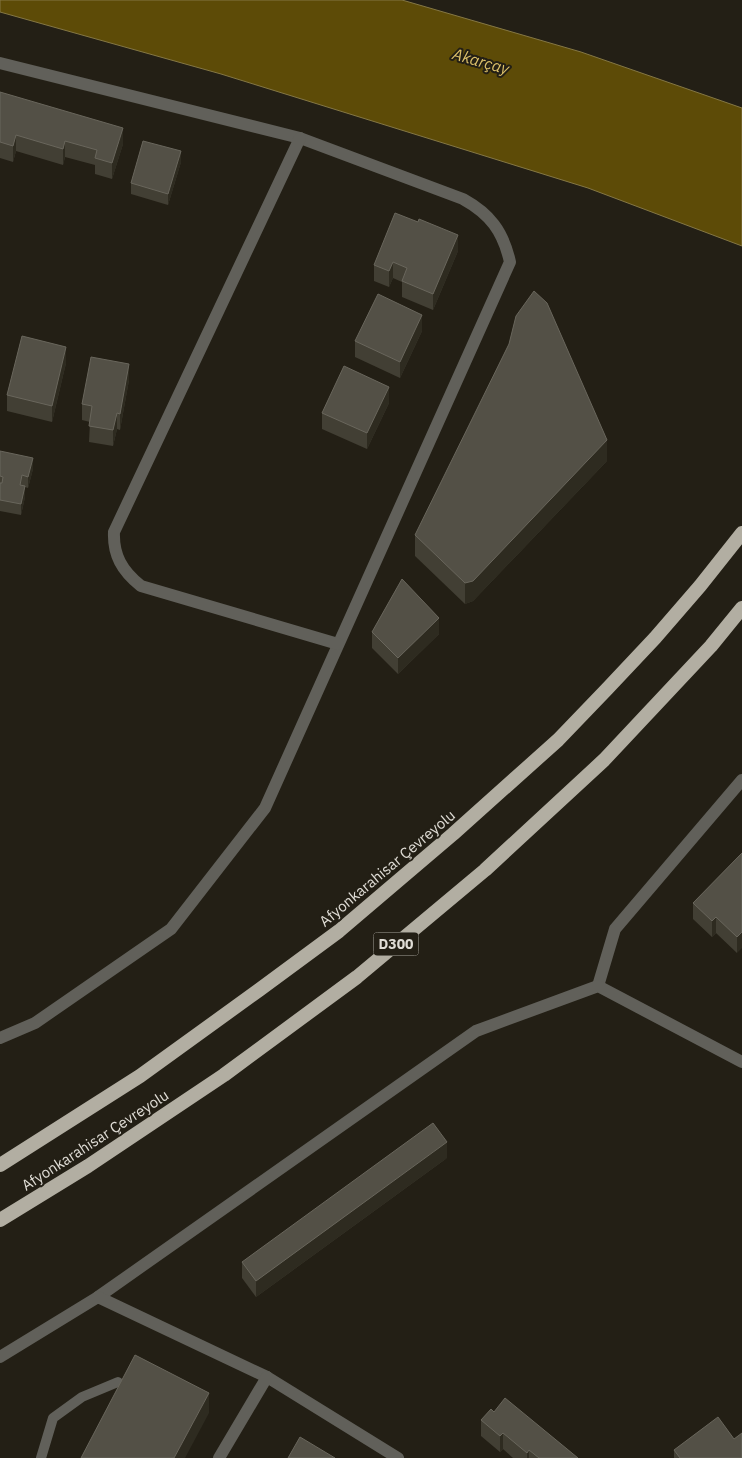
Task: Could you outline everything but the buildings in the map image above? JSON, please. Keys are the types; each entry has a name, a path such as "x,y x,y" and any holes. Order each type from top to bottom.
{"highway":[{"name":"Afyonkarahisar Çevreyolu","path":"0,1165 140,1076 259,990 339,931 446,840 558,740 654,638 700,586 742,533"},
{"name":"Afyonkarahisar Çevreyolu","path":"0,1220 88,1166 224,1074 357,977 485,870 604,760 711,646 742,608"}],"street":[{"path":"0,63 300,138 463,199 475,206 496,226 502,237 510,262 265,808 171,928 34,1023 0,1038"},
{"path":"300,138 114,532 114,542 115,552 124,571 141,586 338,644"},
{"path":"598,986 615,928 742,780"},
{"path":"0,1357 98,1297 476,1031 598,986 742,1062"},
{"path":"98,1297 267,1377 398,1458"},
{"path":"219,1458 267,1377"}],"lane":[{"path":"41,1458 53,1418 82,1397 118,1382"}],"water":[{"name":"Akarçay","path":"0,0 402,0 581,52 742,108 742,246 588,188 221,74 0,12"}]}
